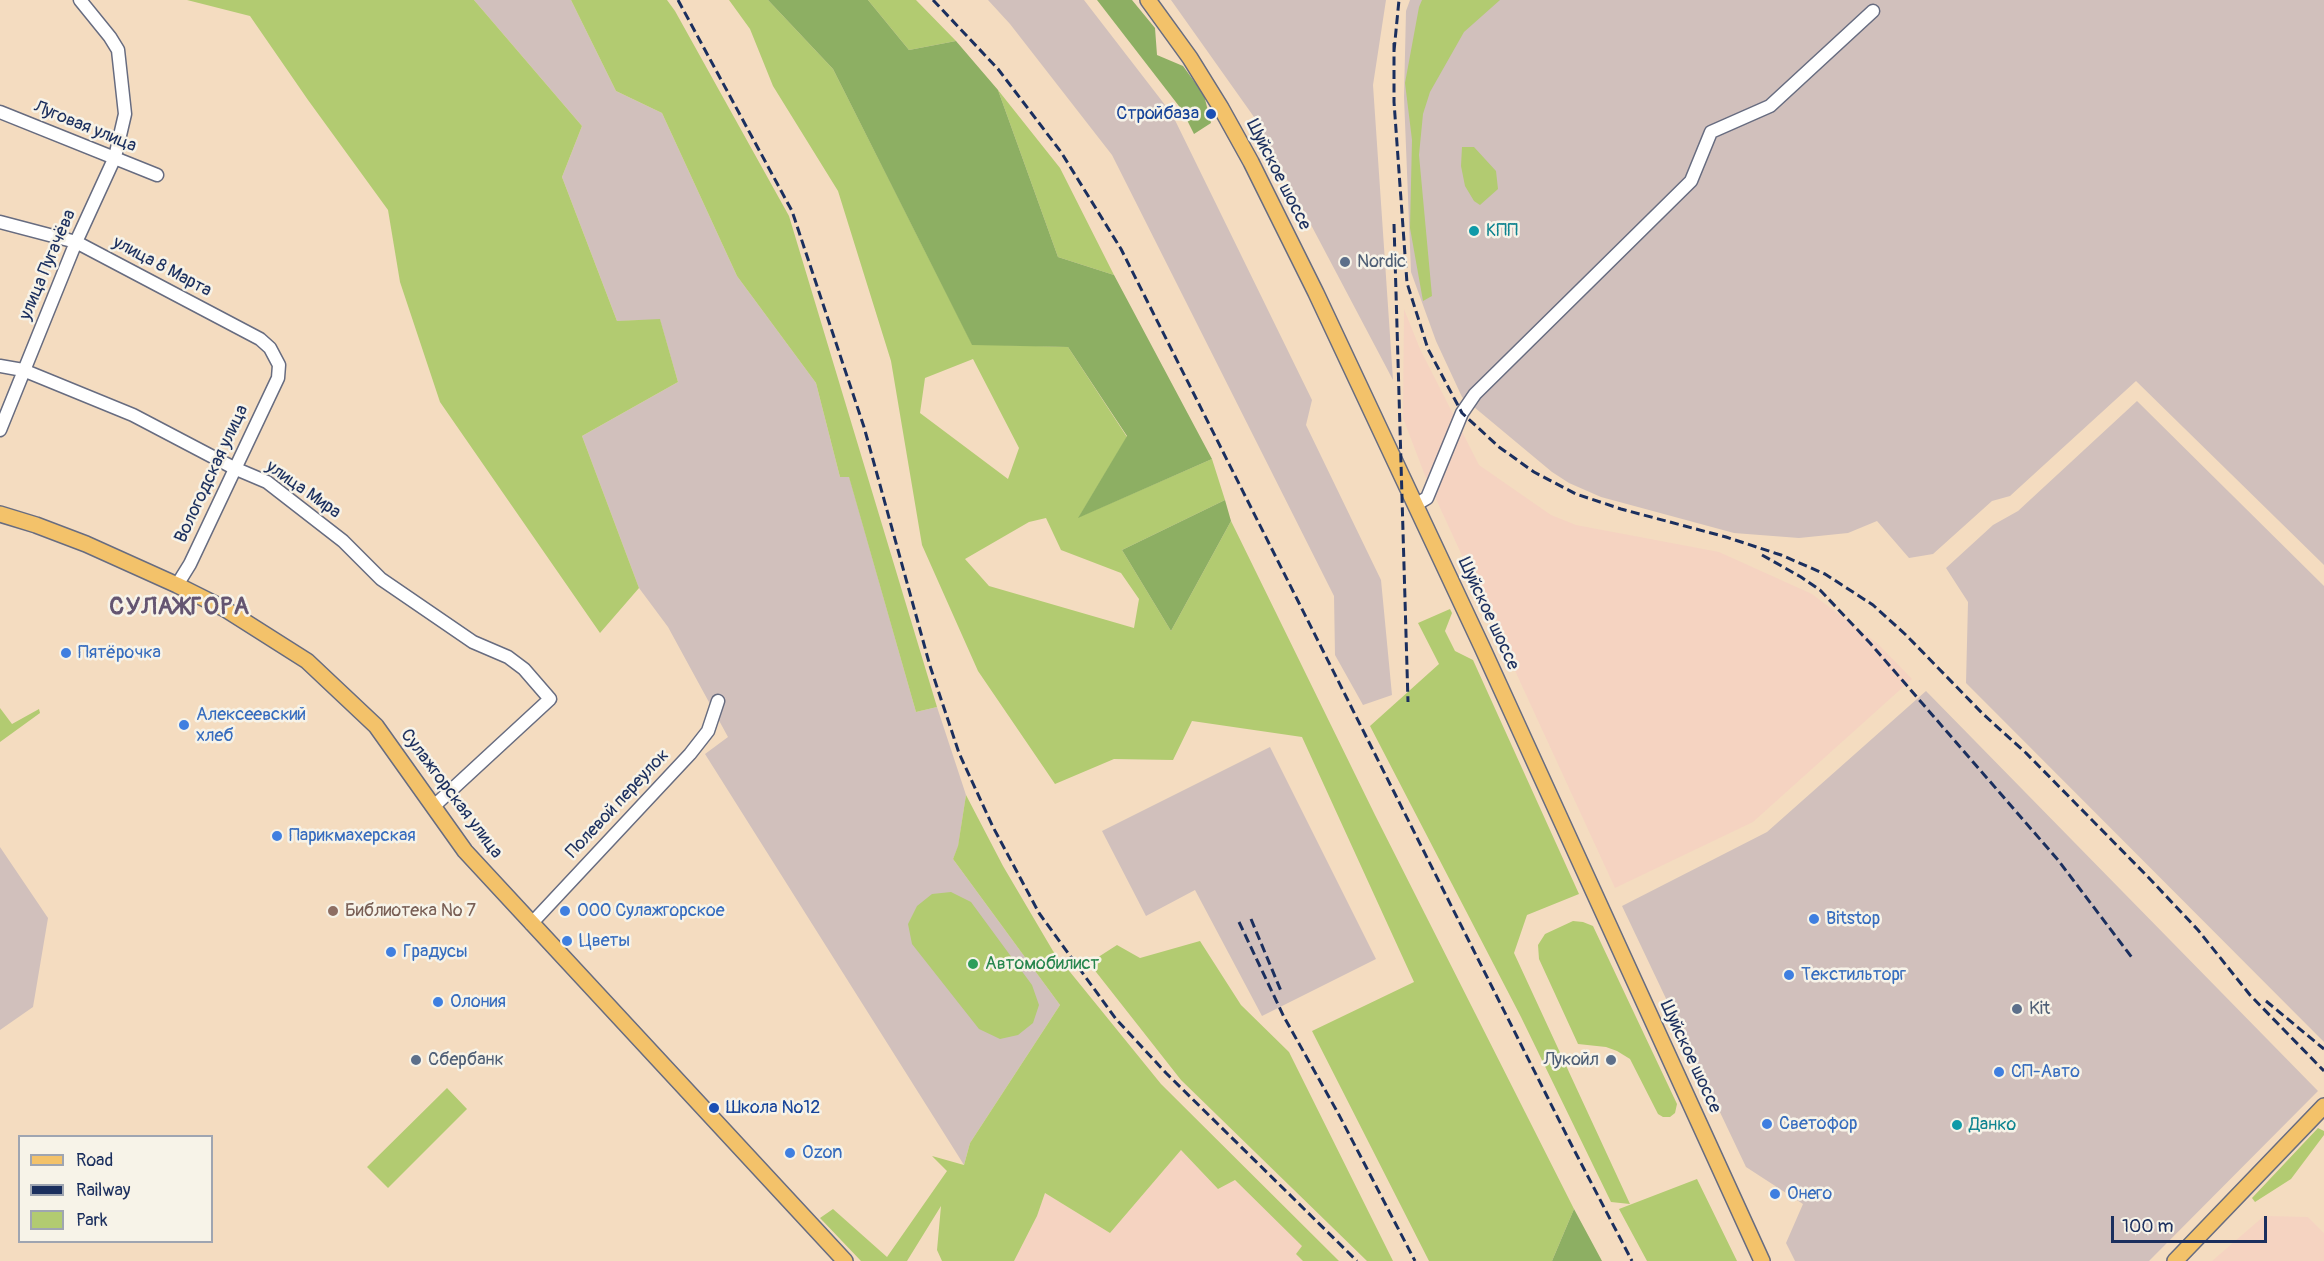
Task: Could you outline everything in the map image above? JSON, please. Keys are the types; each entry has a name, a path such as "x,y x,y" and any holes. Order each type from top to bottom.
{"main road":[{"name":"Шуйское шоссе","path":"1148,0 1190,58 1251,162 1316,293 1762,1261"},
{"name":"Сулажгорская улица","path":"0,514 86,544 177,585 225,609 307,661 376,726 465,851 681,1082 844,1261"},
{"path":"2175,1261 2324,1106"}],"street":[{"name":"улица Пугачёва","path":"0,430 76,242 115,158 125,114 118,50 80,0"},
{"path":"1415,505 1427,498 1462,413 1475,394 1691,181 1711,132 1770,106 1873,11"},
{"name":"Луговая улица","path":"0,112 157,175"},
{"name":"улица 8 Марта","path":"0,222 76,242 260,339 270,348 279,365 278,378"},
{"name":"улица Мира","path":"0,366 23,370 133,415 234,468 267,482 343,541 381,579 472,642 508,657 524,669 550,699 434,806"},
{"name":"Вологодская улица","path":"177,585 209,524 278,378"},
{"name":"Полевой переулок","path":"531,924 690,754 708,732 718,701"}],"shaded area":[{"path":"474,0 571,0 616,91 662,113 737,276 816,383 840,477 849,476 916,712 937,707 966,795 958,847 953,859 1060,1005 970,1143 964,1165 705,754 728,737 668,627 639,588 582,436 678,382 660,320 617,321 562,177 582,126"},
{"path":"988,0 1084,0 1172,114 1312,400 1306,425 1381,580 1392,695 1363,705 1335,655 1334,596 1112,155 1010,24"},
{"path":"1171,0 1386,0 1373,85 1393,380 1254,117"},
{"path":"1410,0 2324,0 2324,565 2136,381 2010,496 1992,501 1933,554 1909,558 1877,521 1848,533 1799,538 1734,533 1601,497 1569,483 1552,472 1462,397 1436,341 1411,272 1404,97 1406,11"},
{"path":"1404,309 1420,349 1479,465 1551,515 1576,525 1719,552 1812,594 1878,644 1912,679 1753,822 1615,888 1424,473 1403,418"},
{"path":"2137,401 2324,586 2324,1042 1966,683 1968,602 1946,568 1993,525 2018,511"},
{"path":"1926,691 2318,1091 2149,1261 1795,1261 1786,1243 1803,1204 1746,1167 1622,906 1767,832"},
{"path":"1270,747 1376,959 1262,1016 1195,890 1146,916 1102,831"},
{"path":"0,847 48,918 33,1007 0,1030"},
{"path":"1181,1150 1218,1189 1234,1180 1303,1246 1296,1254 1303,1261 1014,1261 1037,1216 1045,1193 1110,1233"},
{"path":"2264,1216 2308,1217 2324,1233 2324,1261 2212,1261"}],"green space":[{"path":"187,0 474,0 582,126 562,177 617,321 660,319 678,382 582,436 639,588 600,633 440,402 400,282 388,210 250,16"},
{"path":"571,0 667,0 789,216 937,707 916,712 849,477 840,477 816,383 737,276 662,113 616,91"},
{"path":"729,0 768,0 833,69 972,344 1068,347 1127,437 1079,517 1212,459 1225,500 1122,550 1171,631 1231,521 1375,815 1574,1209 1552,1261 1429,1261 1312,1031 1414,982 1302,737 1192,721 1173,760 1114,759 1055,784 978,671 922,545 891,361 838,191 773,86 750,29","holes":["973,359 1019,448 1008,479 920,413 925,378","1046,518 1061,550 1121,573 1139,599 1134,628 989,586 965,559 1029,522"]},
{"path":"768,0 868,0 909,50 956,41 998,90 1058,257 1114,275 1212,459 1078,518 1127,436 1068,347 972,345 833,69"},
{"path":"868,0 916,0 956,41 909,50"},
{"path":"1097,0 1132,0 1155,28 1157,55 1183,66 1204,95 1211,123 1194,134 1182,110"},
{"path":"1422,0 1500,0 1464,32 1430,92 1423,114 1419,155 1432,296 1423,301 1410,228 1412,140 1405,83"},
{"path":"998,90 1060,168 1114,275 1058,257"},
{"path":"1462,147 1474,147 1496,171 1498,189 1480,205 1474,201 1465,186 1461,166"},
{"path":"1225,500 1231,521 1171,631 1122,550"},
{"path":"1450,609 1452,613 1445,631 1455,651 1473,660 1579,894 1527,915 1514,953 1630,1204 1611,1202 1521,1017 1370,726 1439,664 1418,623"},
{"path":"0,708 12,724 39,709 40,713 0,742"},
{"path":"966,795 1003,866 1053,951 1161,1084 1339,1261 1303,1261 1296,1254 1302,1246 1235,1180 1218,1189 1181,1150 1110,1233 1045,1193 1037,1216 1014,1261 942,1261 937,1250 941,1206 907,1261 861,1261 820,1218 833,1209 887,1257 947,1171 932,1156 964,1165 970,1143 1060,1005 953,859 958,846"},
{"name":"Автомобилист","path":"951,892 971,902 1032,985 1039,1005 1033,1023 1018,1035 1000,1039 979,1029 912,944 908,924 917,906 932,894"},
{"path":"1573,921 1593,926 1677,1104 1675,1113 1670,1117 1658,1114 1630,1059 1606,1047 1578,1044 1539,959 1538,945 1545,934"},
{"path":"1200,941 1241,1005 1289,1052 1393,1261 1367,1261 1181,1080 1089,963 1117,945 1140,958"},
{"path":"447,1088 467,1109 388,1188 367,1167"},
{"path":"2318,1128 2324,1131 2324,1135 2291,1179 2255,1202 2252,1198"},
{"path":"1697,1179 1737,1261 1647,1261 1619,1209"},
{"path":"1574,1209 1602,1261 1552,1261"}],"railway":[{"path":"678,0 792,211 864,427 930,666 959,753 993,827 1039,913 1116,1019 1166,1073 1357,1261"},
{"path":"933,0 998,69 1061,152 1121,249 1632,1261"},
{"path":"1394,51 1399,0"},
{"path":"1394,43 1394,102 1407,283 1428,349 1462,413 1499,447 1534,472 1576,494 1781,555 1825,574 1873,605 1906,635 1983,714 2026,753 2149,878 2198,930 2250,995 2324,1071"},
{"path":"1394,224 1408,702"},
{"path":"1762,555 1820,590 1870,643 2058,860 2133,959"},
{"path":"1251,919 1281,991"},
{"path":"1239,922 1284,1017 1338,1113 1415,1261"},
{"path":"2266,1001 2324,1049"}],"place":[{"name":"Стройбаза","path":"1211,114"},
{"name":"КПП","path":"1474,231"},
{"name":"Nordic","path":"1345,262"},
{"name":"Пятёрочка","path":"66,653"},
{"name":"Алексеевский хлеб","path":"184,725"},
{"name":"Парикмахерская","path":"277,836"},
{"name":"Библиотека № 7","path":"333,911"},
{"name":"ООО Сулажгорское","path":"565,911"},
{"name":"Bitstop","path":"1814,919"},
{"name":"Цветы","path":"567,941"},
{"name":"Градусы","path":"391,952"},
{"name":"Автомобилист","path":"973,964"},
{"name":"Текстильторг","path":"1789,975"},
{"name":"Олония","path":"438,1002"},
{"name":"Kit","path":"2017,1009"},
{"name":"Сбербанк","path":"416,1060"},
{"name":"Лукойл","path":"1611,1060"},
{"name":"СП-Авто","path":"1999,1072"},
{"name":"Школа №12","path":"714,1108"},
{"name":"Светофор","path":"1767,1124"},
{"name":"Данко","path":"1957,1125"},
{"name":"Ozon","path":"790,1153"},
{"name":"Онего","path":"1775,1194"}],"district":[{"name":"СУЛАЖГОРА","path":"180,608"}]}
